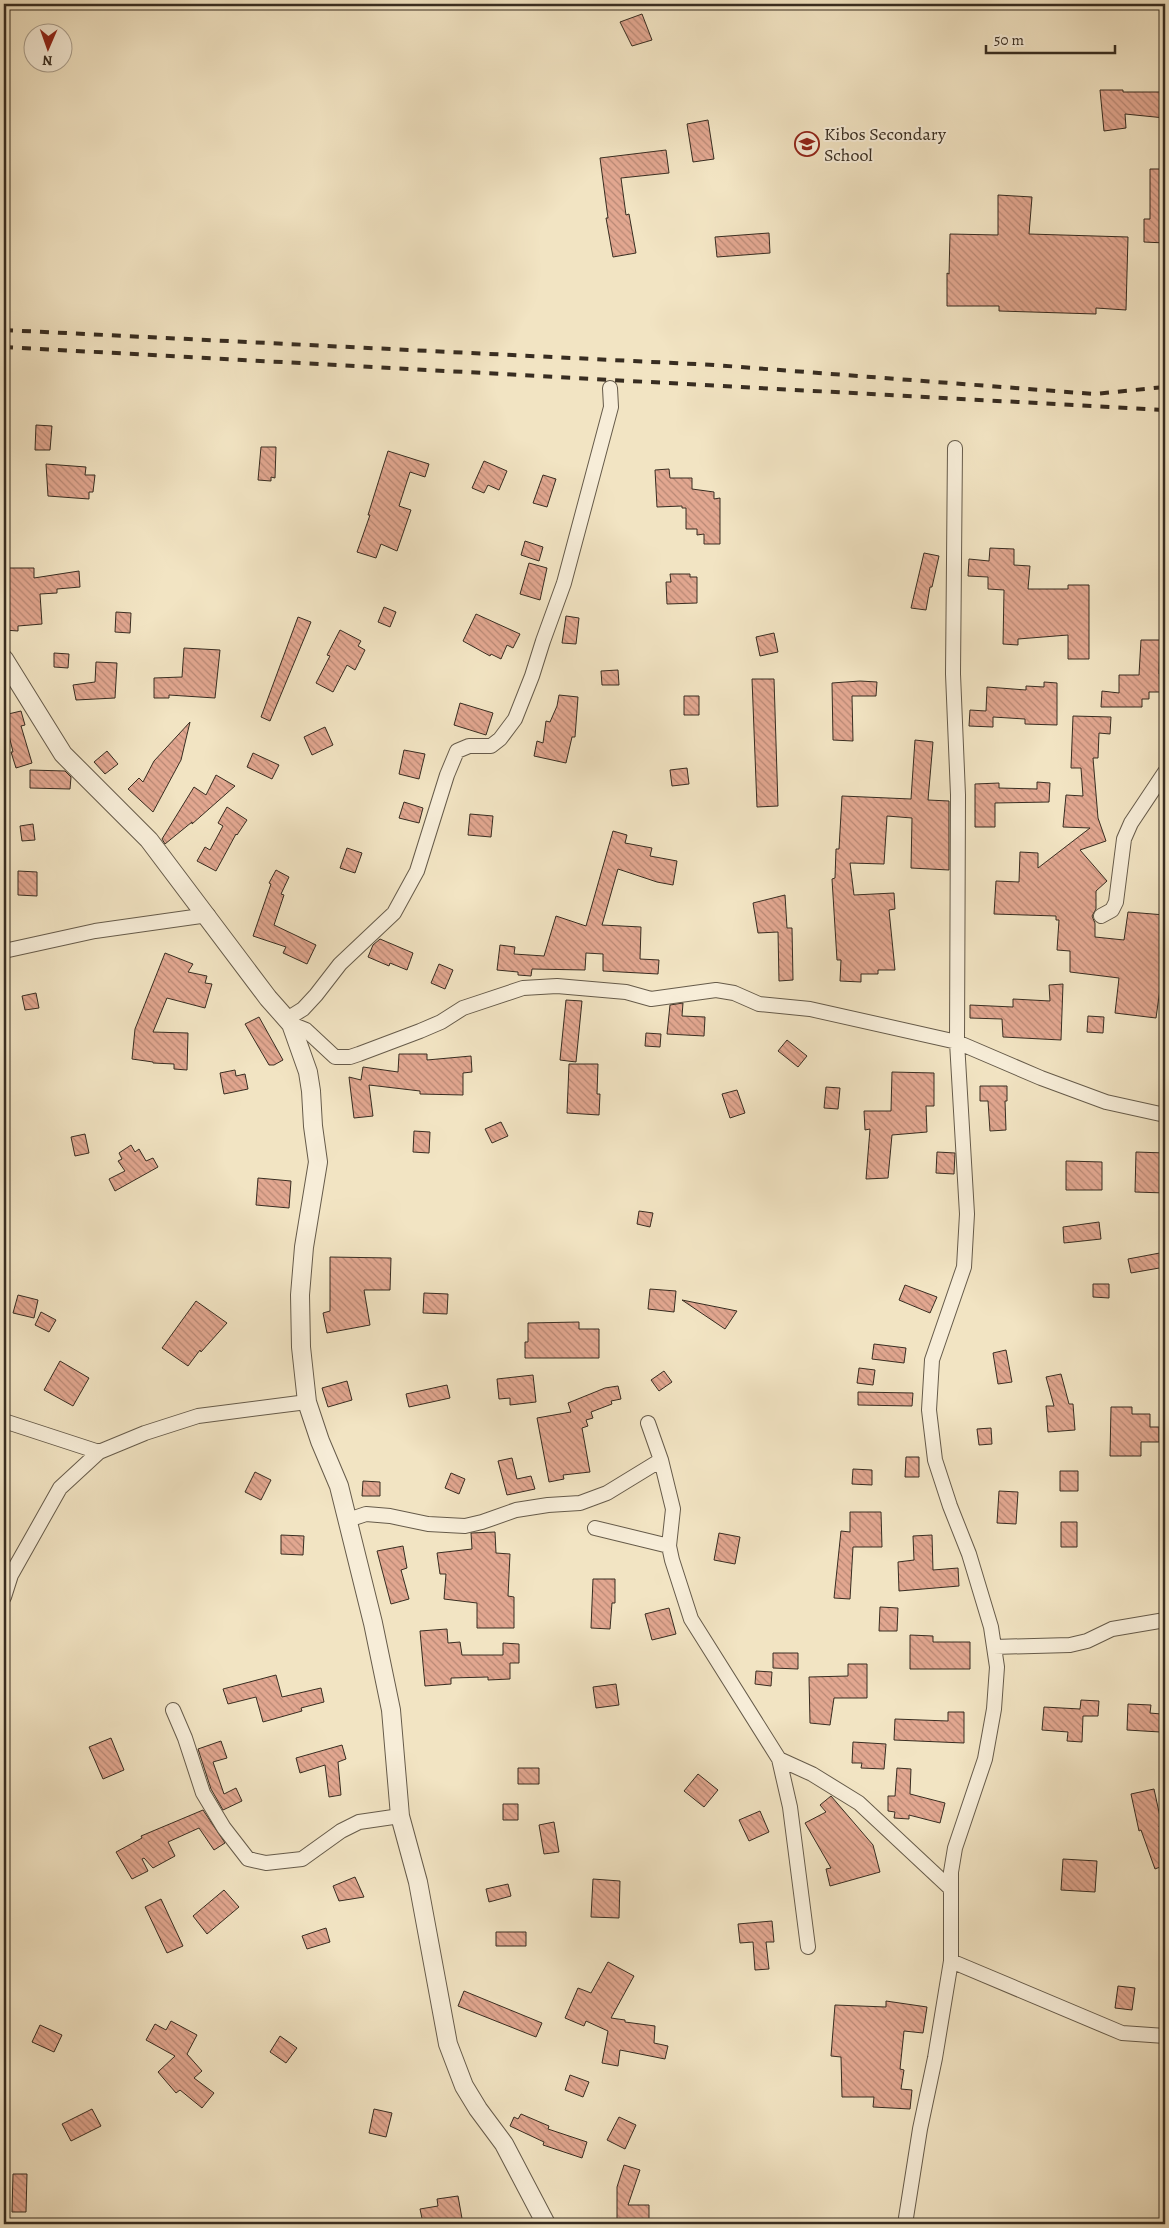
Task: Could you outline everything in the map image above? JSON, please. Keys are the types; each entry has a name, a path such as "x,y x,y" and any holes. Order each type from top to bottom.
{"street":[{"path":"289,1022 316,995 340,964 394,913 417,871 447,775 457,751 469,746 491,746 500,739 515,719 564,583 611,406 610,388"},
{"path":"905,2224 920,2129 935,2058 951,1962 951,1889 955,1848 985,1759 992,1717 997,1667 991,1627 969,1554 950,1506 935,1460 929,1410 932,1360 964,1267 967,1214 958,1042 958,794 952,674 955,448"},
{"path":"4,659 63,754 150,840 208,915 268,998 289,1022 310,1082 318,1162 304,1248 300,1295 301,1347 307,1402 320,1441 339,1486 391,1710 400,1816 418,1882 448,2044 464,2086 478,2109 504,2144 546,2224"},
{"path":"1101,916 1112,910 1116,902 1122,847 1127,831 1165,772"},
{"path":"4,950 94,931 208,915"},
{"path":"289,1022 306,1030 335,1057 350,1057 441,1022 463,1008 523,988 557,986 626,992 651,998 716,990 734,993 759,1004 810,1009 958,1042 1041,1078 1106,1102 1165,1115"},
{"path":"4,1597 11,1575 60,1488 99,1452 145,1432 198,1416 307,1402"},
{"path":"4,1421 99,1452"},
{"path":"648,1423 661,1460 673,1509 669,1546 678,1582 691,1619 778,1759 790,1807 808,1946"},
{"path":"348,1520 366,1514 390,1516 428,1524 474,1524 516,1510 548,1504 580,1503 606,1493 661,1460"},
{"path":"595,1528 669,1546"},
{"path":"994,1646 1070,1645 1087,1641 1112,1629 1165,1620"},
{"path":"173,1710 185,1738 203,1793 224,1828 248,1858 266,1863 302,1859 315,1852 328,1839 359,1822 400,1816"},
{"path":"778,1759 819,1778 859,1803 951,1889"},
{"path":"951,1962 1122,2033 1165,2036"}],"building":[{"path":"642,14 652,40 632,46 620,22"},
{"path":"1100,90 1165,92 1165,118 1125,114 1126,128 1104,131"},
{"path":"708,120 714,159 693,162 687,124"},
{"path":"666,150 669,173 621,178 626,215 629,214 636,253 613,257 606,218 608,218 600,158"},
{"path":"1150,169 1165,169 1165,243 1144,242 1144,219 1150,219"},
{"path":"998,195 1032,197 1029,234 1128,237 1126,310 1096,308 1096,314 999,311 999,306 947,306 950,234 998,235"},
{"path":"769,233 770,253 717,257 715,237"},
{"path":"36,425 52,426 50,450 35,450"},
{"path":"261,447 276,447 275,478 271,477 271,481 258,480"},
{"path":"388,451 429,464 425,477 410,472 399,506 411,510 397,551 381,544 376,558 357,552 370,515 368,515"},
{"path":"484,461 507,471 499,490 488,485 484,493 472,488"},
{"path":"46,464 86,467 85,475 95,475 93,492 89,492 89,499 48,496"},
{"path":"669,469 670,478 692,478 692,489 714,492 714,499 720,498 720,544 704,544 704,534 697,535 697,529 686,529 686,508 682,508 682,506 657,507 655,470"},
{"path":"543,475 556,479 547,507 533,503"},
{"path":"525,541 543,547 539,561 521,555"},
{"path":"990,548 1014,549 1014,565 1030,566 1028,589 1068,589 1068,585 1089,585 1089,659 1068,659 1068,635 1018,639 1018,645 1003,644 1004,590 988,589 988,577 968,576 969,559 989,561"},
{"path":"924,553 939,556 926,610 911,608"},
{"path":"529,563 547,568 540,600 520,594"},
{"path":"4,568 34,568 34,578 79,571 80,587 57,589 57,593 40,594 42,624 18,626 18,631 4,630"},
{"path":"670,574 690,574 690,577 697,577 697,603 667,604 666,582 671,582"},
{"path":"384,607 396,612 390,627 378,622"},
{"path":"116,612 131,613 130,633 115,632"},
{"path":"476,614 520,634 513,648 507,645 501,659 491,654 490,656 463,641"},
{"path":"566,616 579,618 576,644 562,643"},
{"path":"298,617 311,622 270,721 261,717"},
{"path":"340,630 361,641 358,646 365,650 355,670 347,665 333,692 316,683 330,656 327,655"},
{"path":"774,633 778,652 760,656 756,637"},
{"path":"1141,640 1160,640 1159,674 1161,674 1161,692 1149,692 1149,699 1142,699 1142,707 1101,707 1102,691 1119,693 1119,675 1139,675"},
{"path":"184,648 220,650 215,698 169,695 169,698 154,698 154,678 182,677"},
{"path":"54,653 69,654 68,668 54,667"},
{"path":"96,662 117,663 115,698 76,700 73,685 95,682"},
{"path":"618,670 619,685 602,685 601,671"},
{"path":"752,679 774,679 778,806 757,807"},
{"path":"877,682 876,696 852,696 853,741 833,740 832,683"},
{"path":"1044,682 1057,683 1057,725 1025,724 1025,719 993,717 993,727 969,726 970,710 986,711 987,687 1026,690 1026,686 1044,687"},
{"path":"559,695 578,697 575,737 572,737 566,763 534,756 537,741 543,743 546,721 550,722 557,706"},
{"path":"684,696 699,696 699,715 684,715"},
{"path":"460,703 493,713 486,735 454,725"},
{"path":"21,711 25,725 21,726 32,763 16,768 4,715"},
{"path":"1073,716 1111,717 1110,734 1099,733 1098,758 1093,758 1098,818 1106,841 1080,850 1107,881 1096,891 1096,909 1092,916 1095,923 1095,937 1124,940 1128,912 1165,915 1165,953 1156,1018 1115,1013 1119,978 1070,972 1070,951 1057,950 1059,920 1056,920 1056,916 994,914 996,881 1019,882 1020,852 1038,853 1038,868 1090,828 1063,827 1066,795 1083,796 1081,768 1071,768"},
{"path":"190,722 181,760 153,812 128,789 139,778 143,782 154,761"},
{"path":"325,727 333,745 312,755 304,737"},
{"path":"915,740 933,742 928,800 949,801 949,870 911,868 912,818 887,816 884,864 850,863 854,895 894,893 895,909 889,910 895,970 878,970 878,974 861,974 861,982 840,981 841,960 837,960 832,879 835,878 836,849 839,849 842,796 911,799"},
{"path":"404,750 425,754 419,779 399,774"},
{"path":"107,751 118,764 105,774 94,762"},
{"path":"253,753 279,765 272,779 247,767"},
{"path":"687,768 689,784 672,786 670,770"},
{"path":"30,770 65,771 71,777 70,789 30,788"},
{"path":"216,775 235,786 192,824 192,822 165,844 162,839 194,787 206,795"},
{"path":"1037,782 1050,783 1049,802 995,803 995,827 975,827 975,784 999,783 999,788 1037,789"},
{"path":"404,802 423,808 419,823 399,818"},
{"path":"227,807 247,820 236,834 216,871 197,861 205,847 210,850 223,826 218,823"},
{"path":"470,814 493,816 491,837 468,835"},
{"path":"33,824 35,840 22,841 20,826"},
{"path":"613,831 627,835 625,843 652,848 650,856 677,861 673,885 657,882 618,869 602,925 641,927 640,959 659,960 658,974 603,971 603,954 586,953 585,970 532,969 531,976 518,975 518,972 497,970 500,945 515,947 514,954 544,956 556,916 586,926"},
{"path":"347,848 362,853 355,873 340,868"},
{"path":"276,870 289,877 281,894 284,895 274,925 316,945 307,964 283,953 286,947 253,936 271,884 269,883"},
{"path":"18,871 37,872 37,896 18,895"},
{"path":"785,895 787,928 792,928 793,980 779,981 778,932 758,933 753,903"},
{"path":"380,939 413,953 407,970 390,963 389,966 368,957 373,945"},
{"path":"165,953 193,964 188,972 207,976 205,983 212,984 205,1008 167,998 153,1032 188,1033 187,1070 174,1069 174,1064 132,1059 135,1029"},
{"path":"439,964 453,970 445,989 431,983"},
{"path":"1063,984 1061,1040 1003,1037 1002,1019 970,1018 970,1005 1013,1007 1013,999 1050,1001 1049,985"},
{"path":"36,993 39,1008 25,1010 22,996"},
{"path":"566,1000 582,1001 576,1062 560,1060"},
{"path":"683,1003 682,1016 705,1017 704,1036 667,1034 670,1005"},
{"path":"1088,1016 1104,1017 1103,1033 1087,1032"},
{"path":"259,1017 283,1060 274,1065 269,1065 245,1024"},
{"path":"646,1033 661,1034 660,1047 645,1046"},
{"path":"787,1040 807,1056 798,1067 778,1051"},
{"path":"399,1054 427,1054 427,1060 471,1056 472,1072 463,1073 463,1095 420,1094 420,1091 369,1085 373,1116 354,1118 349,1077 361,1080 363,1067 398,1072"},
{"path":"569,1064 598,1064 597,1094 600,1094 599,1115 567,1113"},
{"path":"235,1070 236,1076 245,1074 248,1089 224,1094 220,1073"},
{"path":"892,1072 934,1073 934,1106 926,1106 927,1132 892,1135 888,1178 866,1179 870,1129 865,1130 864,1111 891,1111"},
{"path":"980,1086 1007,1086 1007,1101 1005,1101 1006,1130 990,1131 988,1101 980,1101"},
{"path":"826,1087 840,1088 838,1109 824,1108"},
{"path":"737,1090 745,1113 730,1118 722,1094"},
{"path":"501,1122 508,1136 492,1143 485,1129"},
{"path":"414,1131 430,1132 429,1153 413,1152"},
{"path":"85,1134 89,1153 75,1156 71,1137"},
{"path":"131,1145 135,1152 139,1149 146,1161 153,1158 158,1167 115,1191 109,1179 125,1171 118,1161 122,1159 119,1153"},
{"path":"937,1152 955,1153 954,1174 936,1173"},
{"path":"1136,1152 1165,1153 1165,1193 1135,1192"},
{"path":"1066,1161 1102,1162 1102,1190 1066,1190"},
{"path":"258,1178 291,1181 289,1208 256,1205"},
{"path":"639,1211 653,1213 650,1227 637,1224"},
{"path":"1099,1222 1101,1239 1064,1243 1063,1227"},
{"path":"1165,1252 1165,1267 1131,1273 1128,1259"},
{"path":"330,1257 391,1258 390,1290 364,1290 370,1325 327,1333 323,1313 330,1311"},
{"path":"1093,1284 1109,1284 1109,1298 1093,1297"},
{"path":"905,1285 937,1297 930,1313 899,1300"},
{"path":"650,1289 676,1291 674,1312 648,1309"},
{"path":"424,1293 448,1294 447,1314 423,1313"},
{"path":"18,1295 38,1300 34,1318 13,1313"},
{"path":"682,1300 737,1311 725,1329"},
{"path":"196,1301 227,1323 201,1352 200,1350 188,1366 162,1348"},
{"path":"41,1312 56,1320 49,1332 35,1325"},
{"path":"579,1322 579,1329 599,1329 599,1358 525,1358 525,1342 528,1342 528,1323"},
{"path":"874,1344 906,1348 904,1363 872,1359"},
{"path":"1006,1350 1012,1382 998,1384 993,1353"},
{"path":"60,1361 89,1378 73,1406 44,1390"},
{"path":"859,1368 875,1370 873,1385 857,1383"},
{"path":"664,1371 672,1382 659,1391 651,1380"},
{"path":"1061,1374 1069,1404 1073,1404 1075,1430 1048,1432 1046,1406 1054,1406 1046,1377"},
{"path":"533,1375 536,1402 510,1405 510,1398 499,1399 497,1379"},
{"path":"347,1381 352,1400 328,1407 322,1388"},
{"path":"447,1385 450,1398 409,1407 406,1394"},
{"path":"618,1386 621,1399 611,1401 612,1404 591,1412 593,1418 586,1420 588,1426 582,1428 590,1472 563,1475 564,1479 549,1482 537,1418 571,1412 568,1403 605,1388"},
{"path":"858,1392 913,1393 912,1406 858,1405"},
{"path":"1111,1407 1132,1407 1132,1414 1150,1414 1150,1427 1159,1427 1159,1442 1141,1442 1141,1456 1110,1456"},
{"path":"991,1428 992,1444 979,1445 977,1429"},
{"path":"906,1457 919,1457 919,1477 905,1477"},
{"path":"512,1458 517,1479 531,1476 535,1489 507,1495 498,1461"},
{"path":"853,1469 872,1470 872,1485 852,1484"},
{"path":"1060,1471 1078,1471 1078,1491 1060,1491"},
{"path":"255,1472 271,1480 261,1500 245,1492"},
{"path":"451,1473 465,1479 459,1494 445,1488"},
{"path":"363,1481 380,1482 380,1496 362,1496"},
{"path":"999,1491 1018,1492 1016,1524 997,1523"},
{"path":"850,1512 881,1512 882,1547 853,1547 850,1599 834,1598 841,1531 850,1532"},
{"path":"1061,1522 1077,1522 1077,1547 1061,1547"},
{"path":"495,1532 496,1553 510,1554 508,1596 514,1597 514,1628 477,1628 477,1603 444,1599 446,1574 440,1574 437,1553 472,1549 471,1533"},
{"path":"719,1533 740,1537 735,1564 714,1560"},
{"path":"281,1535 304,1536 303,1555 281,1554"},
{"path":"932,1535 933,1570 958,1568 959,1586 899,1591 898,1562 914,1560 913,1536"},
{"path":"403,1546 407,1568 401,1570 409,1599 391,1604 377,1551"},
{"path":"593,1579 615,1579 615,1603 612,1603 610,1629 591,1628"},
{"path":"880,1607 898,1608 897,1631 879,1631"},
{"path":"669,1608 676,1634 652,1640 645,1614"},
{"path":"447,1629 448,1643 460,1642 462,1655 503,1655 503,1643 519,1644 519,1663 510,1663 510,1679 488,1680 488,1677 451,1678 451,1684 425,1686 420,1631"},
{"path":"910,1635 933,1636 933,1642 970,1642 970,1669 910,1669"},
{"path":"773,1653 798,1653 798,1669 773,1668"},
{"path":"848,1664 867,1664 867,1698 834,1698 830,1725 810,1723 809,1677 848,1676"},
{"path":"756,1671 772,1672 771,1686 755,1684"},
{"path":"276,1675 282,1697 321,1688 324,1702 301,1708 302,1711 263,1722 256,1697 228,1704 223,1689"},
{"path":"616,1684 619,1705 596,1708 593,1687"},
{"path":"1081,1700 1099,1701 1098,1716 1083,1716 1082,1742 1067,1741 1068,1732 1042,1730 1044,1707 1080,1709"},
{"path":"1128,1704 1151,1705 1150,1713 1161,1714 1160,1732 1127,1730"},
{"path":"948,1712 964,1712 964,1743 894,1740 895,1719 948,1721"},
{"path":"111,1738 124,1770 103,1779 89,1747"},
{"path":"221,1741 227,1758 213,1762 224,1794 236,1788 242,1801 223,1810 211,1789 198,1749"},
{"path":"853,1742 886,1744 884,1769 861,1768 862,1763 852,1763"},
{"path":"342,1745 346,1759 338,1762 341,1795 329,1797 325,1765 300,1773 296,1758"},
{"path":"518,1768 539,1768 539,1784 518,1784"},
{"path":"897,1768 911,1769 910,1794 945,1803 940,1823 909,1815 909,1819 894,1818 895,1812 888,1811 888,1796 895,1796"},
{"path":"698,1774 718,1790 704,1807 684,1791"},
{"path":"1154,1789 1162,1826 1159,1826 1165,1844 1165,1865 1155,1869 1141,1830 1139,1831 1131,1794"},
{"path":"831,1796 873,1845 880,1872 830,1886 826,1869 831,1868 805,1823 826,1812 820,1805"},
{"path":"503,1804 518,1804 518,1820 503,1820"},
{"path":"203,1810 225,1843 214,1850 199,1828 168,1842 175,1856 153,1868 144,1858 142,1859 148,1871 132,1879 116,1852 142,1838 141,1836"},
{"path":"760,1811 769,1832 749,1841 739,1820"},
{"path":"554,1822 559,1852 544,1854 539,1825"},
{"path":"1063,1859 1097,1861 1095,1892 1061,1890"},
{"path":"355,1877 364,1897 339,1901 333,1886"},
{"path":"593,1879 620,1881 619,1918 591,1917"},
{"path":"508,1884 511,1896 489,1902 486,1889"},
{"path":"224,1890 239,1907 207,1934 193,1916"},
{"path":"161,1899 183,1946 167,1953 145,1907"},
{"path":"772,1921 774,1942 766,1942 769,1969 755,1970 753,1942 740,1943 738,1924"},
{"path":"326,1928 330,1942 307,1949 302,1936"},
{"path":"496,1932 526,1932 526,1946 496,1946"},
{"path":"608,1962 634,1976 611,2018 655,2026 654,2043 668,2046 665,2059 620,2050 618,2066 602,2063 608,2031 586,2021 584,2026 565,2018 578,1988 591,1993"},
{"path":"1118,1986 1135,1988 1132,2010 1115,2008"},
{"path":"464,1991 542,2023 536,2037 458,2006"},
{"path":"886,2001 927,2007 923,2033 904,2031 900,2069 904,2070 901,2089 912,2090 910,2109 873,2107 874,2097 842,2097 841,2057 831,2056 835,2005 886,2007"},
{"path":"171,2021 197,2035 187,2054 202,2071 194,2078 214,2093 202,2108 180,2090 176,2093 158,2072 175,2056 146,2040 155,2024 166,2030"},
{"path":"40,2025 62,2035 54,2052 32,2042"},
{"path":"280,2036 297,2048 286,2063 270,2052"},
{"path":"570,2075 589,2082 583,2097 565,2090"},
{"path":"92,2109 101,2126 71,2141 62,2124"},
{"path":"374,2109 392,2113 386,2137 369,2133"},
{"path":"521,2114 549,2126 548,2129 587,2142 582,2158 543,2145 544,2142 510,2126 514,2117 518,2119"},
{"path":"619,2117 636,2125 625,2149 607,2140"},
{"path":"624,2165 640,2170 628,2205 649,2205 649,2224 617,2224 617,2187"},
{"path":"13,2174 27,2174 26,2212 12,2212"},
{"path":"458,2196 463,2224 441,2224 441,2221 423,2223 420,2209 438,2206 437,2199"}],"railway":[{"path":"4,330 714,365 1094,394 1165,387"},
{"path":"4,347 1165,410"}],"place":[{"name":"Kibos Secondary School","path":"807,144"}]}
